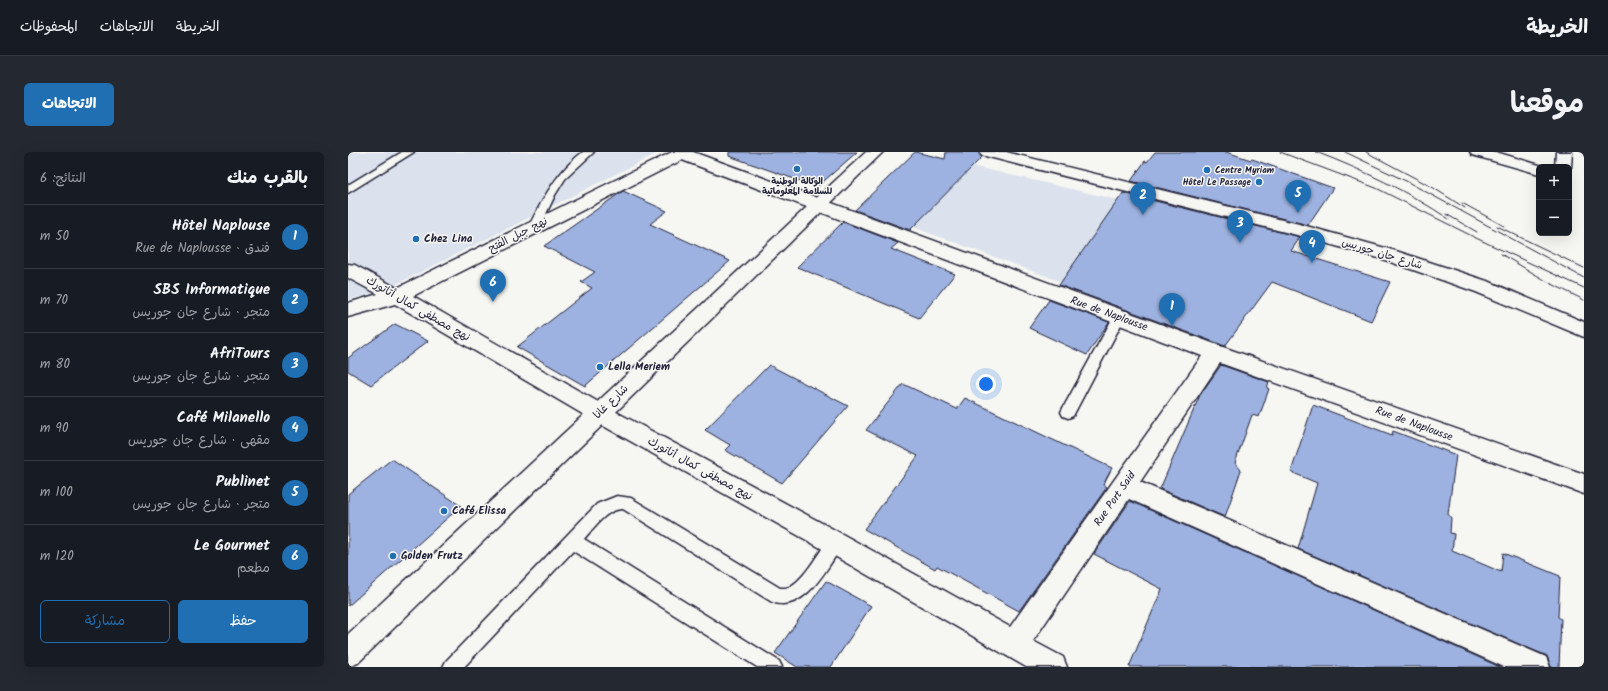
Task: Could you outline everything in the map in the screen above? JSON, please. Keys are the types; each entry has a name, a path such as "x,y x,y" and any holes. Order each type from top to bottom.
{"street":[{"name":"شارع غانا","path":"348,653 599,413 876,152"},
{"name":"شارع جان جوريس","path":"987,152 1299,230 1389,255 1483,287 1584,330"},
{"path":"1480,152 1536,168"},
{"path":"1563,164 1564,152"},
{"name":"نهج جبل الفتح","path":"348,310 397,296 683,153"},
{"name":"Rue de Naplousse","path":"683,153 819,206 1216,354 1584,484"},
{"name":"نهج مصطفى كمال أتاتورك","path":"348,270 397,296 599,413 835,543 1053,667"},
{"name":"Rue Port Said","path":"1014,645 1216,354"},
{"path":"1124,486 1536,667"}],"lane":[{"path":"348,190 409,152"},
{"path":"534,228 555,185 566,171 589,152"},
{"path":"1068,412 1119,318"},
{"path":"452,667 602,509 614,503 626,503 778,596 788,596 797,592 804,585 835,543"},
{"path":"572,541 773,667"}],"shaded area":[{"path":"348,152 660,152 385,290 348,300"},
{"path":"972,166 1118,200 1062,282 913,227"}],"building":[{"name":"الوكالة الوطنية للسلامة المعلوماتية","path":"729,152 857,152 817,187 729,156"},
{"path":"915,152 945,159 946,152 978,152 982,157 910,230 855,210"},
{"path":"1155,152 1226,152 1251,160 1252,159 1333,188 1308,225 1131,181 1145,161 1147,162"},
{"path":"623,191 667,211 650,224 730,261 585,386 517,347 592,288 581,282 595,272 544,246"},
{"path":"1123,193 1300,237 1291,251 1390,282 1371,321 1272,282 1225,346 1059,285"},
{"path":"843,222 898,243 891,249 955,274 919,318 797,267"},
{"path":"1049,300 1109,322 1087,355 1029,328"},
{"path":"395,324 428,341 371,385 348,371 348,358"},
{"path":"769,365 848,406 782,483 725,450 730,445 705,430"},
{"path":"1221,365 1269,382 1267,388 1269,389 1259,417 1252,415 1235,463 1241,470 1225,517 1160,489 1200,395"},
{"path":"903,384 957,409 965,398 1112,468 1103,485 1107,487 1019,611 937,566 935,569 864,529 918,456 866,430"},
{"path":"1313,405 1392,435 1393,431 1456,455 1448,514 1451,518 1450,533 1454,534 1452,551 1501,572 1503,553 1560,576 1558,617 1561,619 1559,667 1551,667 1547,656 1298,549 1317,483 1291,472"},
{"path":"392,459 461,506 348,606 348,494"},
{"path":"1130,501 1500,667 1129,667 1162,589 1094,554"},
{"path":"826,581 871,606 831,667 797,667 775,653"}],"tram line":[{"path":"1280,152 1376,188 1478,239 1584,288"},
{"path":"1316,152 1351,166 1384,182 1417,199 1449,219"},
{"path":"1345,152 1406,181 1584,278"},
{"path":"1366,152 1432,187 1465,208"},
{"path":"1462,203 1504,226"},
{"path":"1446,214 1477,232"},
{"path":"1497,226 1584,268"},
{"path":"1501,254 1548,282 1584,300"}],"place":[{"name":"الوكالة الوطنية للسلامة المعلوماتية","path":"797,169"},
{"name":"Centre Myriam","path":"1207,170"},
{"name":"Hôtel Le Passage","path":"1259,182"},
{"name":"Publinet","path":"1298,213"},
{"name":"SBS Informatique","path":"1143,215"},
{"name":"Chez Lina","path":"416,239"},
{"name":"AfriTours","path":"1240,243"},
{"name":"Café Milanello","path":"1312,263"},
{"name":"Le Gourmet","path":"493,302"},
{"name":"Hôtel Naplouse","path":"1172,326"},
{"name":"Lella Meriem","path":"600,367"},
{"name":"Café Elissa","path":"444,511"},
{"name":"Golden Frutz","path":"393,556"}]}
